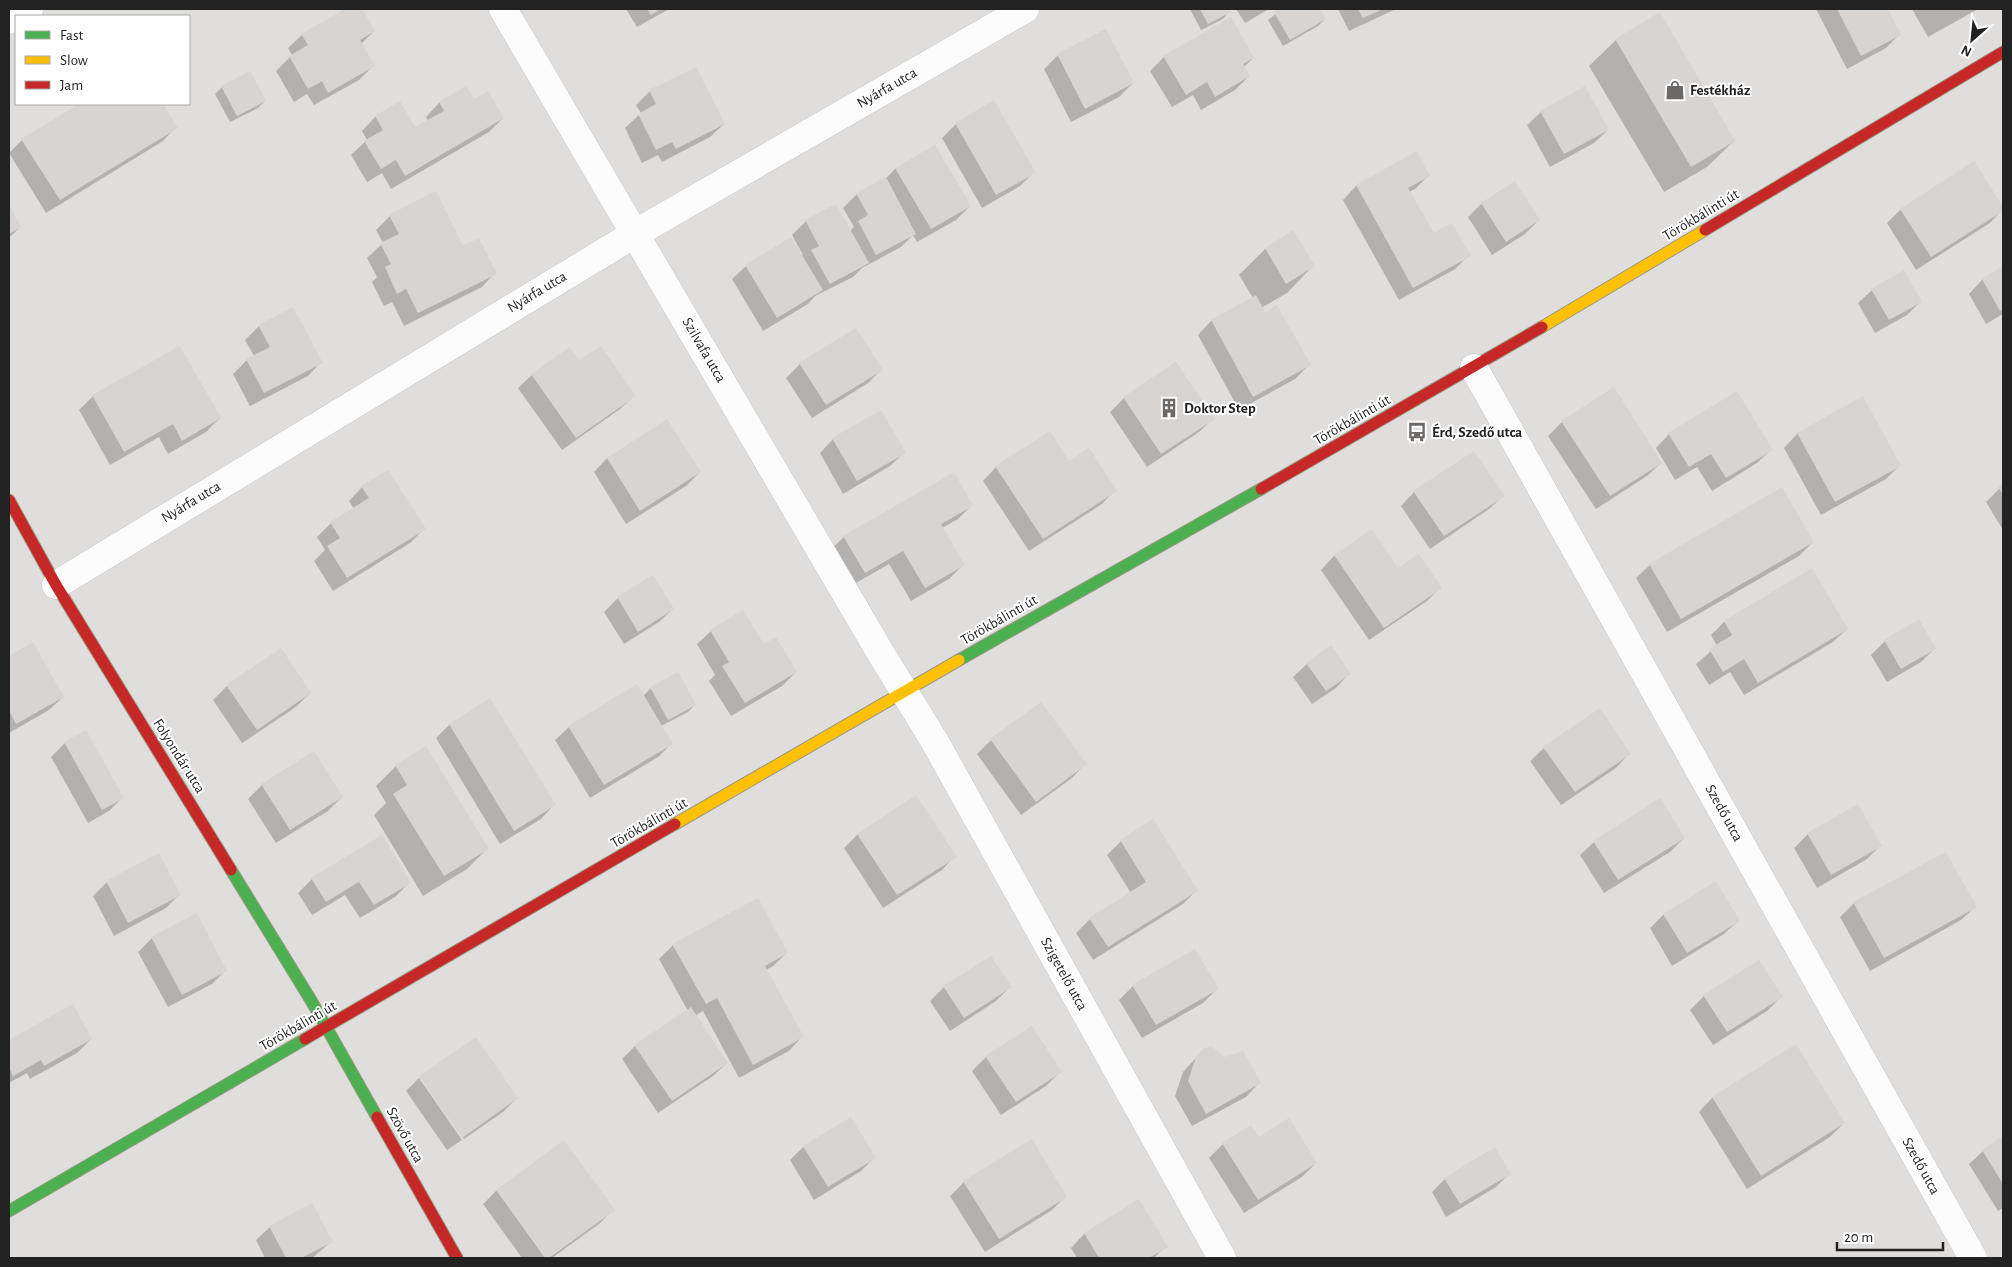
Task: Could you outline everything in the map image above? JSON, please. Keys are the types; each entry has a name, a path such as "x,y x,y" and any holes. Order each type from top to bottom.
{"main road":[{"name":"Törökbálinti út","path":"9,1211 904,691 1474,368 2003,52"},
{"name":"Folyondár utca","path":"9,500 56,585 326,1027"},
{"name":"Szövő utca","path":"326,1027 457,1258"}],"street":[{"name":"Szilvafa utca","path":"503,9 904,691"},
{"name":"Nyárfa utca","path":"56,585 636,233 1024,9"},
{"name":"Szedő utca","path":"1474,368 1972,1258"},
{"name":"Szigetelő utca","path":"904,691 935,742 1222,1258"}],"shaded area":[{"path":"9,9 2003,9 2003,1258 9,1258"}],"building":[{"path":"345,9 362,9 375,31 360,40 375,66 328,93 322,81 308,89 289,56 308,45 301,34"},
{"path":"647,9 661,9 651,15"},
{"path":"1200,9 1229,9 1231,12 1208,24"},
{"path":"1280,9 1320,9 1326,19 1290,40 1274,12"},
{"path":"1358,9 1383,9 1363,18"},
{"path":"1837,9 1888,9 1901,35 1861,56"},
{"name":"Festékház","path":"1660,12 1735,141 1691,167 1615,39"},
{"path":"1231,17 1254,58 1243,64 1250,76 1215,97 1207,82 1186,95 1163,56"},
{"path":"1106,29 1134,83 1085,109 1057,54"},
{"path":"696,67 725,124 676,149 672,142 656,150 638,114 656,104 649,90"},
{"path":"250,71 266,101 237,116 221,86"},
{"path":"466,86 474,99 488,91 504,118 405,176 396,160 381,169 364,141 383,130 375,116 400,101 415,127 444,111 439,102"},
{"path":"1585,86 1609,130 1564,154 1540,111"},
{"path":"994,100 1036,173 996,195 955,123"},
{"path":"77,105 164,105 178,128 60,200 21,139"},
{"path":"935,145 971,206 931,229 895,168"},
{"path":"1417,151 1430,176 1408,188 1434,233 1452,223 1471,256 1413,288 1356,185"},
{"path":"1974,161 2003,207 2003,211 1931,257 1900,209"},
{"path":"886,177 916,234 876,255 858,221 868,215 856,193"},
{"path":"1515,181 1540,220 1506,242 1481,203"},
{"path":"436,191 463,246 479,238 497,274 418,313 406,289 397,294 385,267 391,264 380,243 399,234 389,215"},
{"path":"836,204 869,263 830,284 811,250 819,246 805,220"},
{"path":"9,205 21,227 9,234"},
{"path":"1293,230 1315,266 1286,284 1265,248"},
{"path":"791,237 823,290 777,318 745,265"},
{"path":"2003,266 2003,309 2000,311 1982,279"},
{"path":"1904,270 1922,302 1889,320 1871,289"},
{"path":"1256,295 1265,312 1277,305 1311,365 1253,397 1211,320"},
{"path":"293,307 323,363 264,393 246,359 270,347 258,325"},
{"path":"856,328 883,370 826,405 799,363"},
{"path":"180,346 221,418 182,441 173,424 124,452 92,395"},
{"path":"601,346 636,396 576,438 531,374 570,347 579,360"},
{"name":"Doktor Step","path":"1176,362 1215,419 1161,454 1123,397"},
{"path":"1614,387 1662,463 1610,496 1561,421"},
{"path":"1737,391 1773,450 1726,478 1711,454 1689,467 1668,433"},
{"path":"1863,396 1901,466 1835,502 1797,433"},
{"path":"881,410 906,453 857,481 832,438"},
{"path":"667,419 701,472 640,511 607,458"},
{"path":"1050,431 1069,461 1089,448 1117,491 1043,539 995,466"},
{"path":"1474,451 1505,496 1444,536 1413,491"},
{"path":"388,470 426,529 347,578 327,546 340,538 330,522 369,498 361,486"},
{"path":"954,472 973,506 941,524 965,565 925,588 903,551 865,573 843,536"},
{"path":"2003,484 2003,495 1998,487"},
{"path":"1782,487 1814,542 1681,619 1649,564"},
{"path":"1372,529 1398,568 1419,554 1442,588 1384,628 1334,555"},
{"path":"1812,568 1848,629 1758,683 1744,659 1723,672 1709,649 1732,635 1724,621"},
{"path":"653,575 674,609 638,632 617,597"},
{"path":"743,610 764,644 776,637 797,672 745,703 722,666 729,662 710,630"},
{"path":"1919,619 1936,649 1901,669 1884,640"},
{"path":"33,642 64,697 16,724 9,711 9,656"},
{"path":"1331,645 1351,674 1326,691 1306,663"},
{"path":"281,648 311,693 257,730 226,685"},
{"path":"678,672 696,705 668,720 650,687"},
{"path":"637,684 673,744 604,785 568,726"},
{"path":"490,698 556,805 514,831 449,724"},
{"path":"1041,702 1087,764 1036,802 990,739"},
{"path":"1600,708 1631,754 1575,792 1543,747"},
{"path":"86,730 124,798 102,810 64,742"},
{"path":"426,746 489,849 444,876 393,794 407,785 395,765"},
{"path":"314,751 343,797 290,830 261,784"},
{"path":"916,795 957,857 897,895 857,834"},
{"path":"1660,798 1685,838 1618,880 1593,841"},
{"path":"1858,804 1882,846 1831,875 1807,833"},
{"path":"1153,819 1198,891 1108,947 1089,918 1146,882 1120,840"},
{"path":"382,835 411,883 374,905 359,882 326,902 311,878"},
{"path":"1946,852 1977,907 1884,958 1853,902"},
{"path":"159,853 181,895 128,923 106,881"},
{"path":"1716,881 1740,921 1687,953 1663,914"},
{"path":"758,898 788,953 765,966 804,1037 753,1065 717,998 706,1004 672,944"},
{"path":"197,913 227,971 182,995 151,937"},
{"path":"1195,949 1219,989 1156,1025 1132,985"},
{"path":"991,956 1012,987 964,1018 943,986"},
{"path":"1759,960 1783,997 1727,1032 1703,995"},
{"path":"73,1004 92,1039 44,1066 41,1060 13,1076 9,1067 9,1040"},
{"path":"691,1007 728,1063 672,1101 634,1045"},
{"path":"1032,1026 1062,1072 1016,1102 985,1056"},
{"path":"476,1037 518,1098 462,1138 419,1076"},
{"path":"1796,1044 1845,1123 1761,1176 1712,1097"},
{"path":"1211,1046 1225,1057 1243,1051 1261,1083 1206,1114 1188,1081 1196,1057 1203,1049"},
{"path":"851,1117 876,1158 828,1187 803,1146"},
{"path":"1289,1118 1317,1163 1258,1200 1222,1143 1251,1125 1259,1137"},
{"path":"2003,1136 2003,1184 1982,1150"},
{"path":"1032,1139 1067,1197 999,1239 963,1181"},
{"path":"564,1140 615,1210 549,1258 545,1258 496,1190"},
{"path":"1495,1147 1511,1174 1460,1204 1444,1178"},
{"path":"1139,1199 1168,1247 1149,1258 1099,1258 1084,1233"},
{"path":"312,1203 333,1242 301,1258 286,1258 269,1226"}],"traffic: fast":[{"path":"959,660 1261,489"},
{"path":"231,870 312,1002 377,1117"},
{"path":"9,1211 305,1039"}],"traffic: slow":[{"path":"1542,327 1705,230"},
{"path":"675,824 959,660"}],"traffic: jam":[{"path":"1705,230 2003,52"},
{"path":"1261,489 1542,327"},
{"path":"9,500 56,585 231,870"},
{"path":"305,1039 675,824"},
{"path":"377,1117 457,1258"}],"place":[{"name":"Festékház","path":"1675,90"},
{"name":"Doktor Step","path":"1169,408"},
{"name":"Érd, Szedő utca","path":"1417,432"}]}
